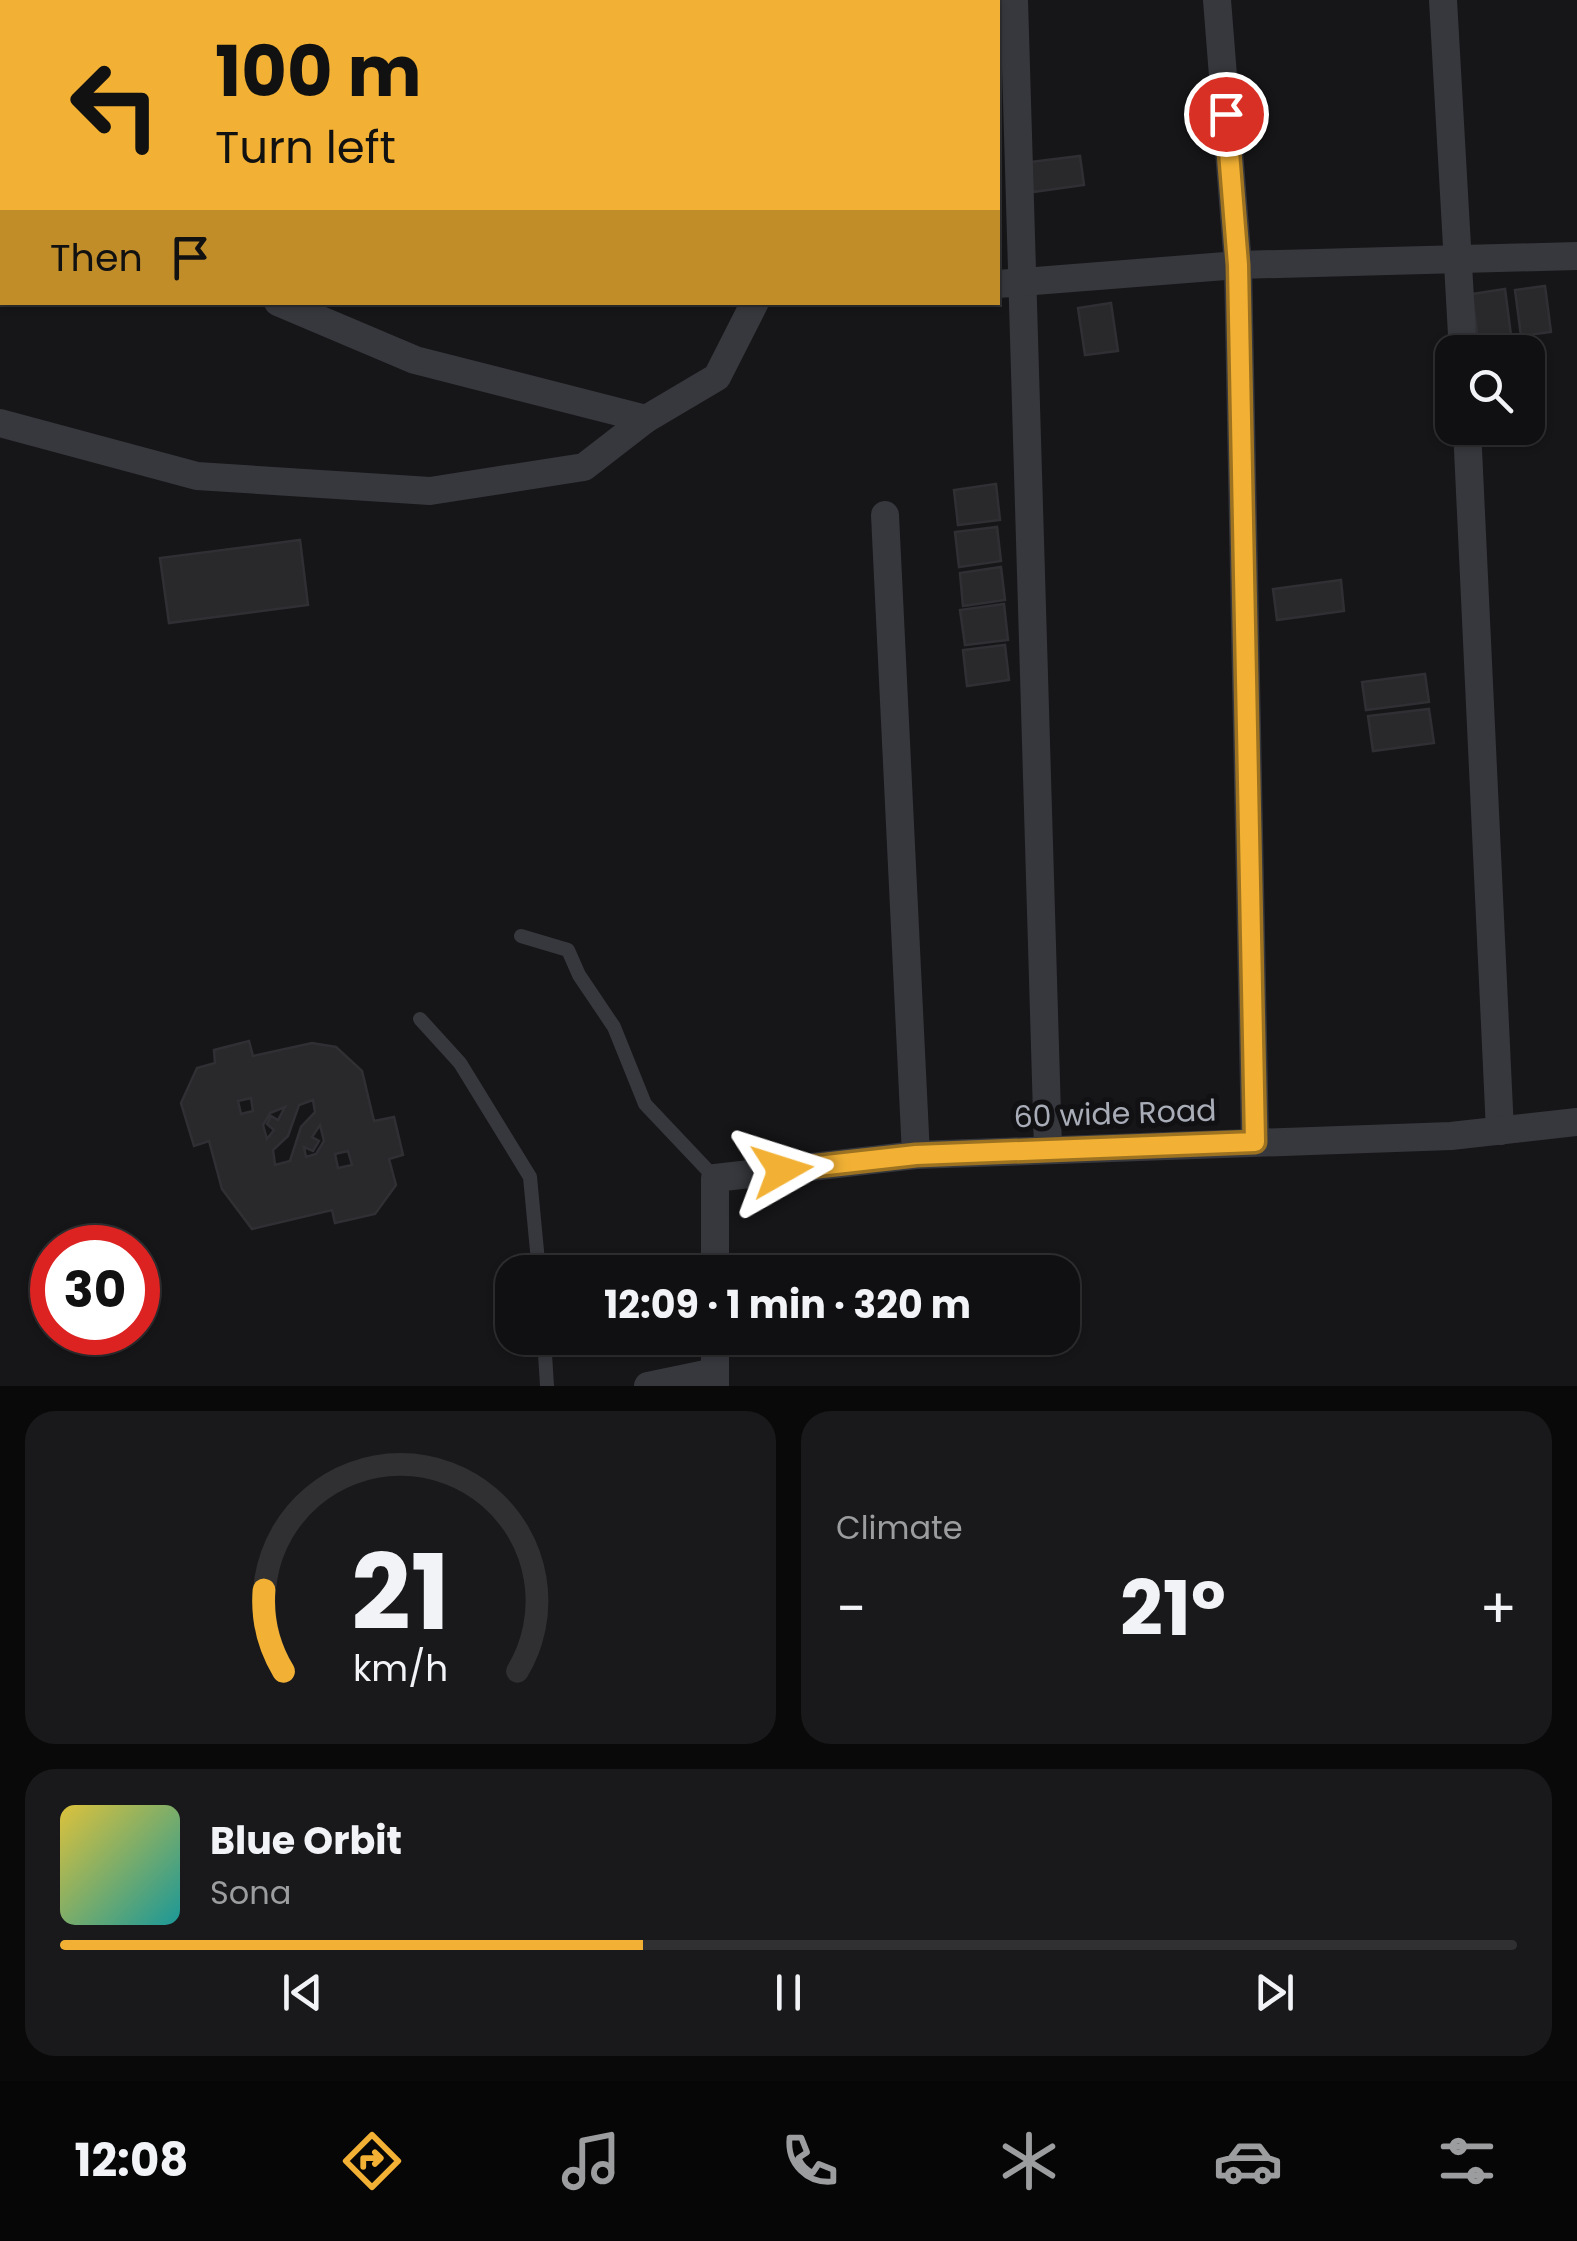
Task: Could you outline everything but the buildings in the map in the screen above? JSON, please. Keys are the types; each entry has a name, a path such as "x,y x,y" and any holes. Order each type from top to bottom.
{"street":[{"path":"1014,0 1009,284 1048,1148"},
{"path":"1217,0 1238,265 1255,1142"},
{"path":"1443,0 1462,335"},
{"path":"1009,284 1238,265 1577,256"},
{"path":"285,305 415,360 646,419"},
{"path":"0,423 197,476 430,490 584,468 646,419 717,376 754,305"},
{"path":"1468,445 1500,1130"},
{"path":"885,514 916,1155"},
{"name":"60 wide Road","path":"715,1178 916,1155 1451,1136 1577,1122"},
{"path":"715,1178 715,1255"},
{"path":"648,1386 715,1379"}],"lane":[{"path":"521,936 568,950 614,1027 645,1104 715,1178"},
{"path":"420,1019 460,1063 530,1177 537,1255"},
{"path":"545,1355 547,1386"}],"route":[{"path":"782,1170 916,1155 1255,1142 1238,265 1226,114"}]}
